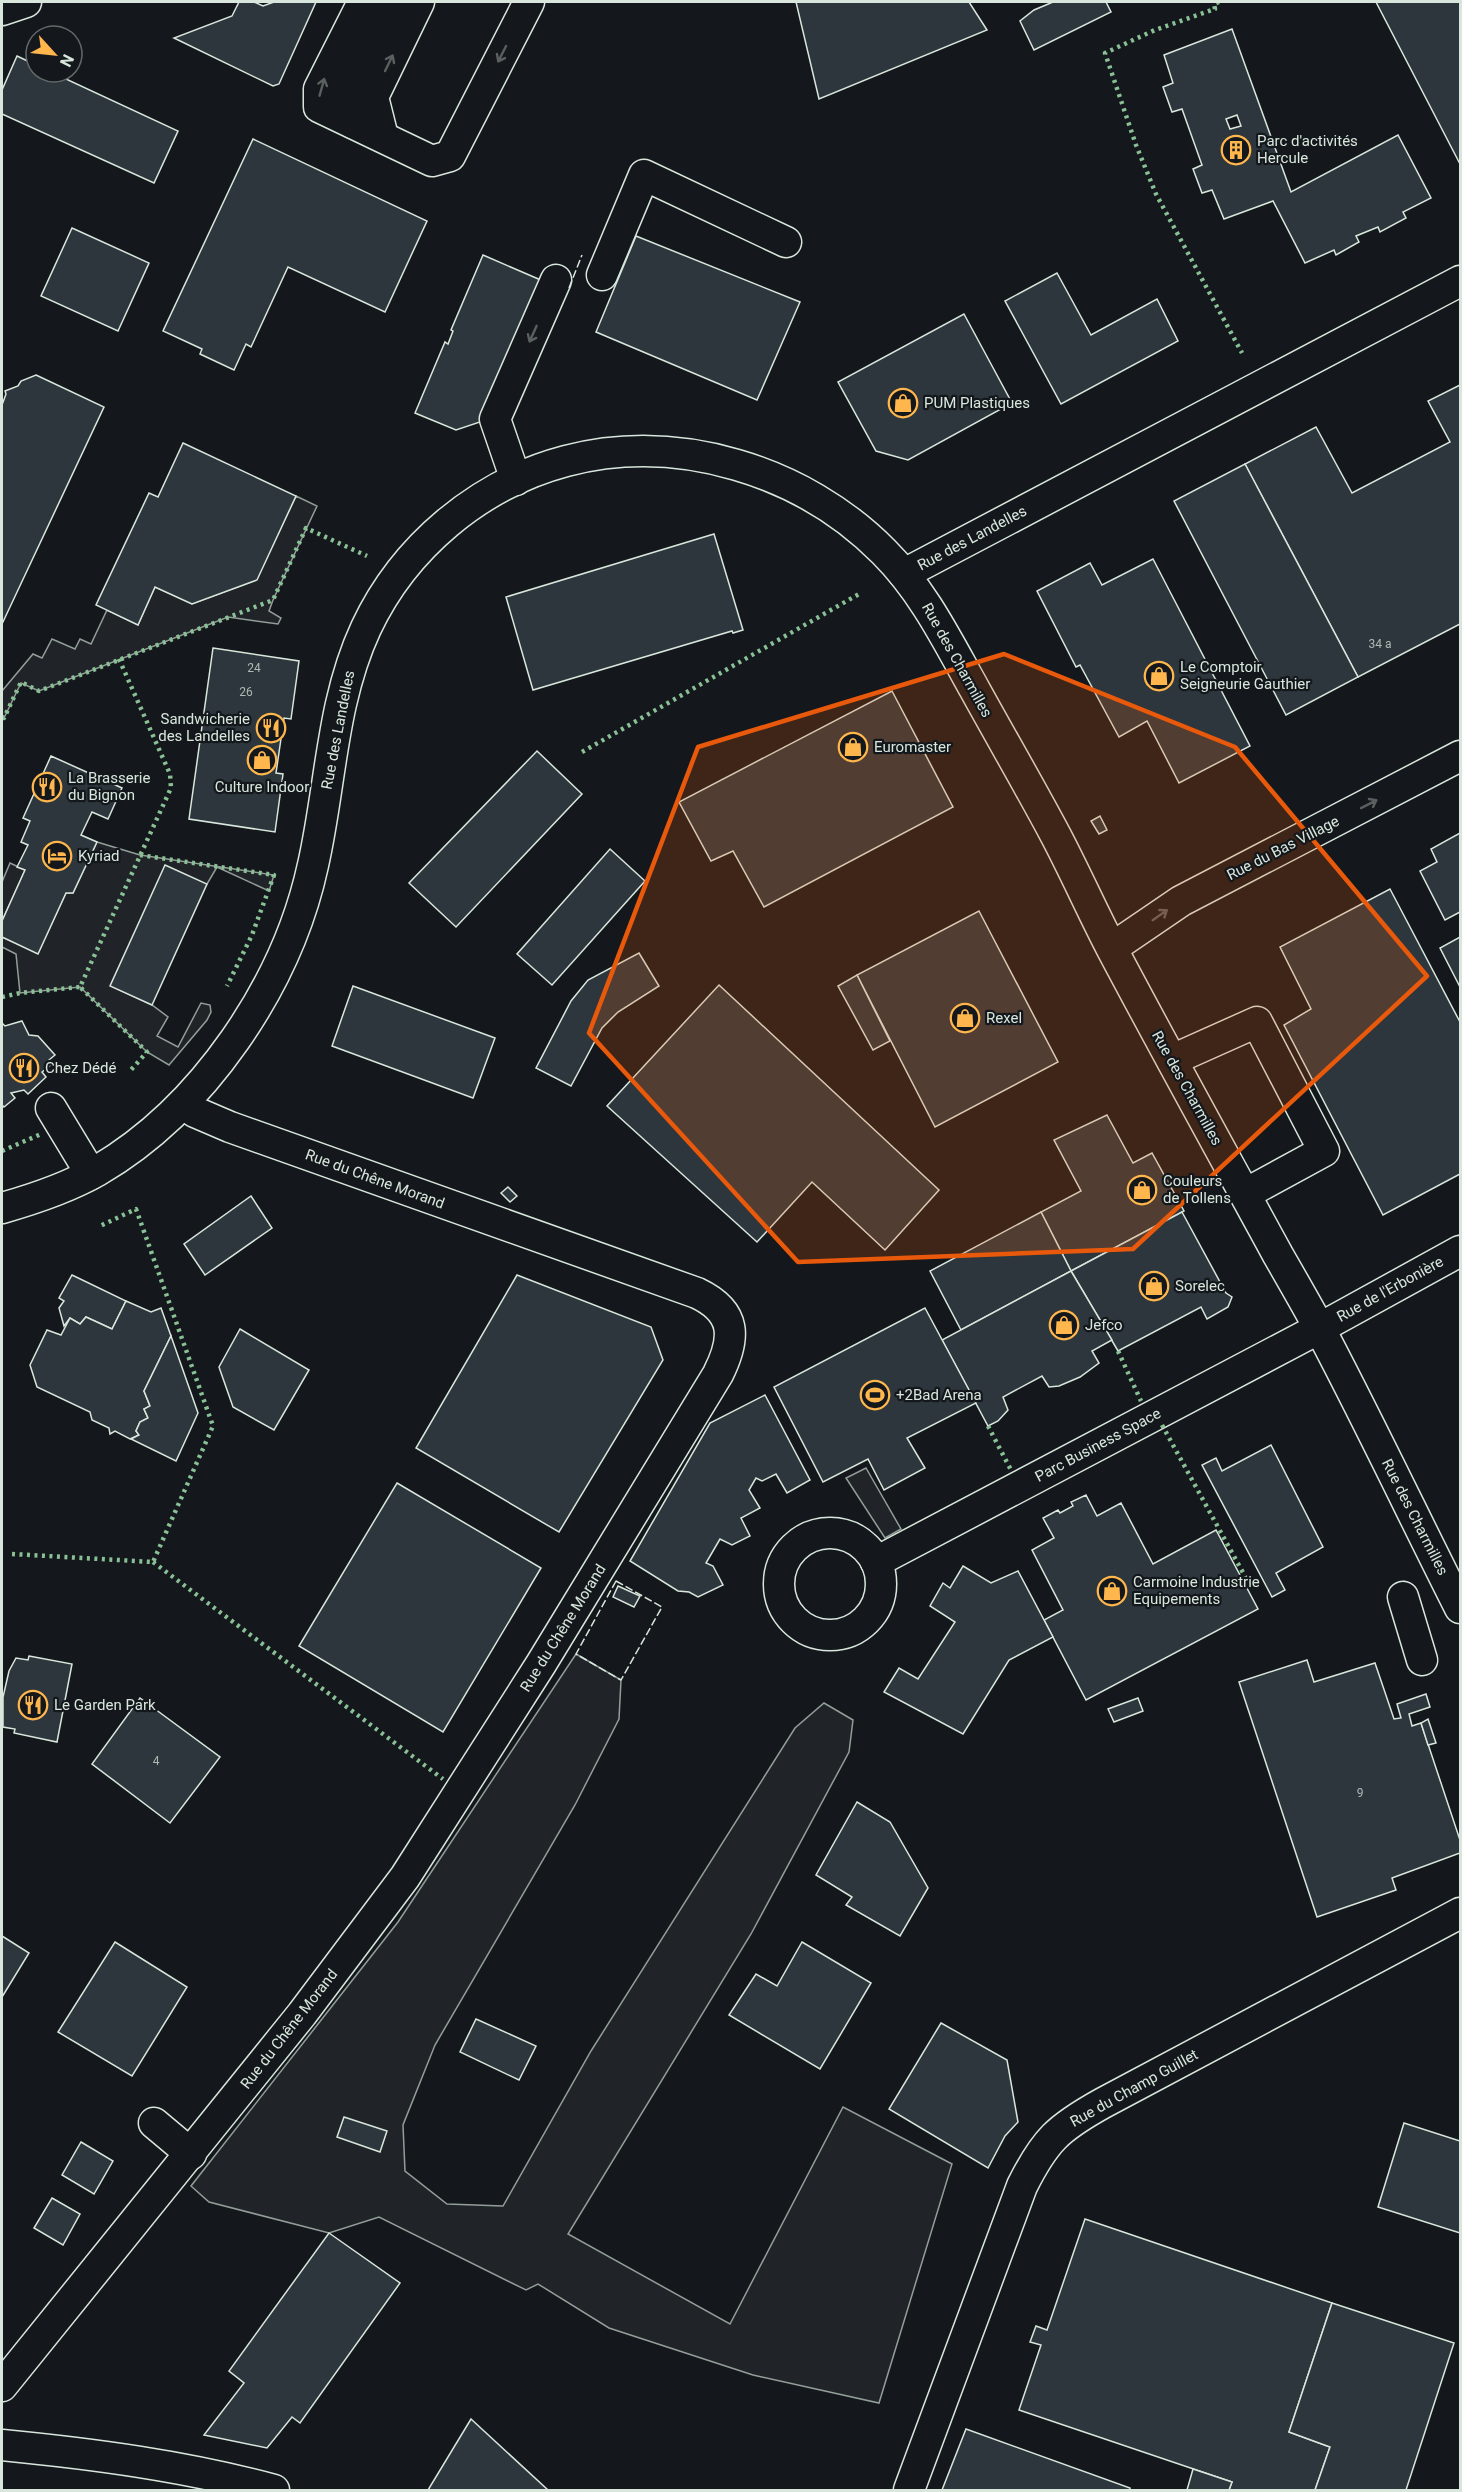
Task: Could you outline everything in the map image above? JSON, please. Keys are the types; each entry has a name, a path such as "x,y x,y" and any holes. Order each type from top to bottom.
{"street":[{"path":"2,10 26,2"},
{"path":"363,2 319,89 319,107 432,161 450,156 529,2"},
{"path":"353,123 347,97 393,2"},
{"path":"383,137 373,97 419,2"},
{"path":"602,275 644,176 786,242"},
{"path":"516,480 495,419 556,280"},
{"name":"Rue des Landelles","path":"2,1208 58,1190 91,1174 127,1152 183,1104 208,1074 248,1018 270,983 294,928 314,861 342,690 351,662 369,621 392,581 418,548 442,525 489,494 542,468 569,460 653,450 690,454 721,460 780,480 823,504 862,531 904,574 1461,281"},
{"name":"Rue des Charmilles","path":"904,574 929,606 1050,825 1172,1060 1320,1328 1461,1608"},
{"name":"Rue du Bas Village","path":"1112,948 1181,901 1461,756"},
{"path":"1172,1060 1257,1022 1324,1151 1245,1194"},
{"name":"Rue du Chêne Morand","path":"2,2386 302,2014 405,1877 541,1664 718,1374 727,1355 731,1336 728,1320 720,1308 697,1293 230,1126 195,1112 183,1104"},
{"path":"51,1108 91,1174"},
{"name":"Rue de l'Erbonière","path":"1320,1328 1461,1251"},
{"name":"Parc Business Space","path":"876,1562 1320,1328"},
{"path":"1403,1597 1422,1660"},
{"name":"Rue du Champ Guillet","path":"909,2490 1022,2186 1037,2156 1057,2132 1103,2103 1461,1913"},
{"path":"154,2123 191,2154"},
{"path":"2,2445 133,2460 219,2475 274,2490"}],"highlighted area":[{"path":"1004,654 1235,747 1427,976 1133,1249 798,1262 589,1033 698,747"}],"shaded area":[{"path":"296,496 317,506 269,611 281,618 278,624 228,617 39,691 21,683 4,718 2,717 2,691 33,654 42,658 52,639 75,649 80,639 91,644 107,610 138,625 155,587 192,604 256,580"},
{"path":"97,842 140,855 274,875 269,891 217,867 207,884 111,986 152,1005 168,1017 157,1036 178,1047 201,1003 210,1005 211,1012 207,1020 169,1065 147,1052 80,987 20,993 16,954 2,947 2,937 38,953 66,893 73,893"},
{"path":"10,863 25,870 2,921 2,882"},
{"path":"866,1468 901,1529 885,1538 846,1478"},
{"path":"576,1654 621,1680 619,1719 575,1805 435,2045 403,2125 405,2171 447,2204 503,2206 591,2051 795,1728 824,1703 853,1720 849,1752 751,1934 568,2234 730,2324 843,2107 952,2164 879,2403 753,2375 609,2328 538,2284 526,2290 379,2217 329,2233 209,2202 191,2186 398,1922"}],"building":[{"path":"239,2 254,2 263,6 274,2 316,2 279,84 273,86 174,38 232,16"},
{"path":"796,2 969,2 987,30 819,99"},
{"path":"1053,2 1106,2 1111,12 1034,50 1020,21 1034,10"},
{"path":"1376,2 1460,2 1460,164"},
{"name":"Parc d'activités Hercule","path":"1232,29 1291,192 1398,135 1431,198 1403,212 1406,218 1380,232 1378,227 1356,236 1359,242 1336,255 1334,250 1305,263 1273,201 1224,219 1212,190 1202,193 1193,169 1202,165 1182,109 1172,112 1163,87 1173,83 1164,55","holes":["1237,115 1241,126 1230,129 1226,119"]},
{"path":"17,56 24,59 24,84 77,84 178,131 154,183 2,114 2,90"},
{"path":"253,139 427,221 385,312 288,267 251,347 246,344 234,370 200,354 202,349 163,331"},
{"path":"72,228 149,263 118,331 41,296"},
{"path":"636,236 800,302 757,400 596,332"},
{"path":"483,255 543,281 483,421 456,430 415,413 445,342 448,344 453,331 451,330"},
{"path":"1057,273 1091,335 1157,299 1178,341 1061,404 1005,301"},
{"path":"964,314 1012,403 908,460 876,451 838,382"},
{"path":"36,375 104,407 2,624 2,405 5,391"},
{"path":"1460,385 1460,624 1358,677 1245,464 1316,427 1352,493 1450,442 1428,401"},
{"path":"183,443 296,496 257,580 192,604 155,587 138,625 96,605 149,493 158,497"},
{"path":"1245,464 1358,677 1286,715 1174,501"},
{"path":"714,534 743,630 733,633 732,631 533,690 506,597"},
{"path":"1153,559 1250,746 1179,783 1147,721 1119,737 1080,665 1076,667 1037,591 1090,563 1102,585"},
{"path":"213,648 299,661 291,719 284,718 276,773 283,774 275,832 189,819"},
{"name":"Euromaster","path":"892,691 953,807 764,907 733,851 711,861 679,802"},
{"path":"537,751 582,794 456,927 409,883"},
{"name":"Kyriad","path":"51,756 122,788 108,819 92,812 81,835 97,842 73,893 66,893 38,954 2,937 2,921 25,870 17,867 28,845 21,842 30,821 23,818"},
{"path":"1100,816 1107,830 1099,834 1091,821"},
{"path":"1460,833 1460,912 1445,920 1420,871 1437,862 1431,849"},
{"path":"610,849 645,881 552,985 517,954"},
{"path":"165,865 207,884 152,1005 110,986"},
{"path":"1390,889 1460,1022 1460,1174 1383,1215 1284,1025 1311,1009 1280,947"},
{"path":"979,911 1058,1062 935,1127 857,975"},
{"path":"1460,937 1460,987 1440,948"},
{"path":"639,953 659,986 618,1012 602,1028 571,1086 536,1068 571,1001 588,980"},
{"path":"857,975 890,1041 873,1050 838,986"},
{"path":"719,985 939,1190 885,1250 812,1182 757,1242 607,1106"},
{"path":"353,986 495,1038 473,1098 332,1046"},
{"name":"Chez Dédé","path":"22,1021 29,1035 38,1036 55,1055 49,1060 52,1064 42,1072 46,1077 28,1094 24,1090 11,1093 15,1098 4,1107 2,1105 2,1023 5,1026"},
{"path":"1107,1115 1133,1163 1152,1153 1184,1211 1071,1271 1041,1212 1081,1191 1054,1140"},
{"path":"508,1187 517,1196 510,1202 501,1193"},
{"path":"251,1196 272,1228 205,1275 184,1244"},
{"path":"1041,1212 1071,1271 961,1330 930,1271"},
{"path":"1182,1212 1226,1293 1232,1297 1228,1307 1207,1319 1201,1307 1118,1351 1071,1271"},
{"path":"1071,1271 1112,1340 1092,1351 1099,1363 1080,1377 1059,1386 1049,1387 1042,1376 1003,1397 1008,1410 998,1421 988,1426 942,1340"},
{"path":"72,1275 126,1301 112,1329 86,1317 80,1324 70,1318 64,1326 59,1308 64,1301 59,1298"},
{"path":"517,1275 651,1327 663,1360 559,1532 416,1448"},
{"path":"126,1301 151,1312 161,1308 171,1336 144,1391 150,1406 144,1409 148,1418 140,1422 136,1431 139,1435 130,1439 115,1431 110,1434 109,1428 92,1420 90,1412 37,1387 30,1365 47,1330 61,1335 70,1318 80,1324 86,1317 112,1329"},
{"name":"+2Bad Arena","path":"925,1308 976,1403 907,1438 925,1468 884,1490 868,1459 823,1482 774,1387"},
{"path":"240,1329 309,1370 274,1430 233,1407 219,1367"},
{"path":"171,1336 198,1413 176,1461 131,1439 139,1435 136,1431 140,1422 148,1418 144,1409 150,1406 144,1391"},
{"path":"765,1395 810,1480 787,1493 776,1474 762,1481 756,1478 749,1490 760,1508 741,1518 750,1536 732,1545 720,1539 706,1563 713,1566 723,1585 698,1597 689,1592 678,1591 630,1561 710,1423"},
{"path":"1271,1445 1323,1547 1276,1573 1285,1590 1272,1597 1202,1465 1216,1458 1222,1471"},
{"path":"397,1483 541,1568 443,1732 299,1646"},
{"path":"1086,1495 1097,1516 1121,1503 1153,1564 1216,1530 1258,1609 1086,1700 1044,1620 1063,1610 1032,1550 1054,1538 1043,1518 1058,1510 1060,1513 1073,1506 1071,1502"},
{"path":"963,1566 991,1583 1018,1571 1053,1637 1009,1660 963,1734 884,1692 899,1668 918,1679 955,1622 930,1606 943,1583 950,1588"},
{"path":"618,1586 640,1596 634,1607 613,1597"},
{"name":"Le Garden Park","path":"29,1656 72,1664 57,1742 14,1733 15,1729 3,1727 3,1697 9,1671 16,1658 28,1660"},
{"path":"1307,1660 1314,1682 1375,1663 1394,1719 1401,1718 1397,1704 1426,1694 1430,1707 1409,1714 1412,1726 1421,1723 1460,1840 1460,1853 1392,1878 1396,1890 1317,1917 1239,1682"},
{"path":"140,1698 220,1757 170,1823 92,1764"},
{"path":"1138,1698 1143,1711 1114,1722 1108,1709"},
{"path":"1428,1719 1436,1743 1428,1745 1421,1723"},
{"path":"857,1802 890,1822 928,1888 900,1936 846,1905 852,1897 816,1875"},
{"path":"2,1936 29,1953 2,1997"},
{"path":"115,1942 187,1987 132,2076 58,2032"},
{"path":"802,1942 871,1983 820,2069 729,2015 756,1974 777,1986"},
{"path":"476,2019 536,2046 519,2080 460,2052"},
{"path":"941,2023 1007,2060 1018,2122 1005,2136 988,2168 889,2109"},
{"path":"344,2117 387,2131 380,2152 337,2137"},
{"path":"1404,2123 1460,2141 1460,2233 1378,2207"},
{"path":"81,2142 113,2161 94,2194 62,2175"},
{"path":"52,2198 80,2214 63,2245 34,2228"},
{"path":"1085,2219 1332,2303 1289,2432 1330,2447 1315,2490 1229,2490 1232,2482 1019,2410 1041,2345 1030,2342 1036,2326 1047,2330"},
{"path":"329,2233 400,2283 300,2423 292,2417 267,2448 204,2435 244,2383 229,2371"},
{"path":"1332,2303 1454,2343 1406,2490 1315,2490 1330,2447 1289,2432"},
{"path":"471,2419 548,2490 428,2490"},
{"path":"966,2429 1130,2488 1130,2490 942,2490"},
{"path":"1193,2469 1232,2482 1229,2490 1187,2490"}],"hedge":[{"path":"1219,2 1214,4 1215,9 1155,30 1105,53 1136,145 1156,194 1242,353"},
{"path":"2,717 4,718 21,682 39,691 273,600 306,528 367,556"},
{"path":"582,752 859,594"},
{"path":"119,659 170,774 171,788 80,987 147,1052 130,1071"},
{"path":"140,855 274,875 252,935 227,986"},
{"path":"2,997 80,987"},
{"path":"2,1151 41,1134"},
{"path":"12,1554 153,1562 213,1426 136,1209 100,1226"},
{"path":"1118,1351 1141,1401"},
{"path":"1162,1425 1247,1580"},
{"path":"988,1426 1012,1472"},
{"path":"153,1562 443,1779"}],"fence":[{"path":"569,288 582,255"},
{"path":"616,1581 662,1607 621,1680 576,1654 616,1581"}],"place":[{"name":"Parc d'activités Hercule","path":"1236,150"},
{"name":"PUM Plastiques","path":"903,403"},
{"name":"Le Comptoir Seigneurie Gauthier","path":"1159,676"},
{"name":"Sandwicherie des Landelles","path":"271,728"},
{"name":"Euromaster","path":"853,747"},
{"name":"Culture Indoor","path":"262,760"},
{"name":"La Brasserie du Bignon","path":"47,787"},
{"name":"Kyriad","path":"57,856"},
{"name":"Rexel","path":"965,1018"},
{"name":"Chez Dédé","path":"24,1068"},
{"name":"Couleurs de Tollens","path":"1142,1190"},
{"name":"Sorelec","path":"1154,1286"},
{"name":"Jefco","path":"1064,1325"},
{"name":"+2Bad Arena","path":"875,1395"},
{"name":"Carmoine Industrie Equipements","path":"1112,1591"},
{"name":"Le Garden Park","path":"33,1705"}]}
